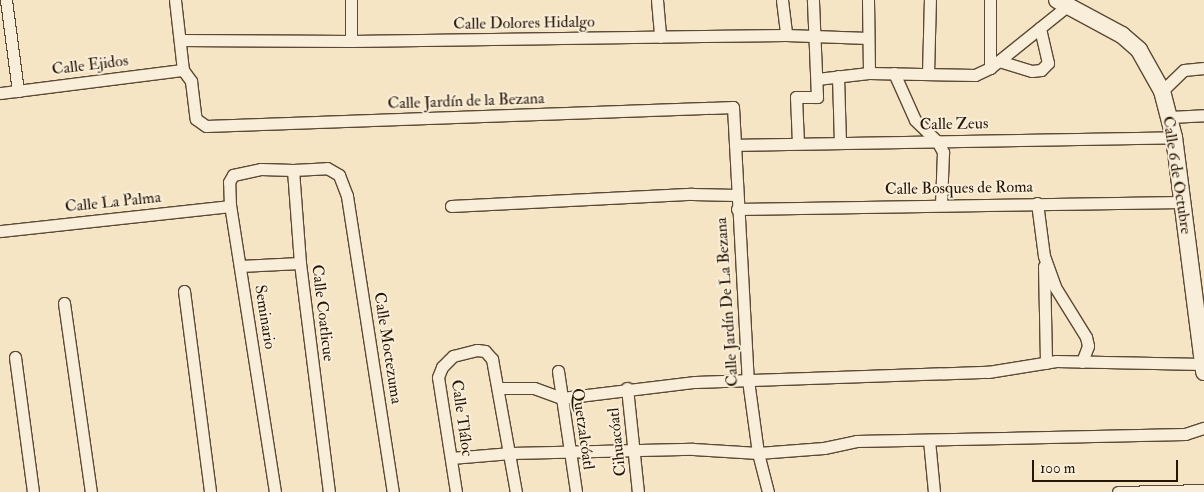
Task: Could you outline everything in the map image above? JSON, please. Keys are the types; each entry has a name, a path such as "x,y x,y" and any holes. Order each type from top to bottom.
{"street":[{"path":"6,0 18,90"},
{"path":"175,0 183,70"},
{"path":"351,0 351,41"},
{"path":"657,0 660,37"},
{"path":"782,0 786,35"},
{"path":"813,0 813,37 817,97"},
{"path":"868,0 870,72"},
{"path":"928,74 930,0"},
{"path":"990,0 995,64"},
{"path":"817,78 870,72 975,75 995,64 1040,28 1062,3"},
{"name":"Calle 6 de Octubre","path":"1062,3 1122,35 1139,50 1162,91 1174,137 1203,368"},
{"path":"995,64 1041,70 1048,63 1040,28"},
{"name":"Calle Dolores Hidalgo","path":"180,40 351,41 786,35 868,38"},
{"path":"1162,91 1184,70 1204,68"},
{"name":"Calle Ejidos","path":"0,93 183,70"},
{"name":"Calle Jardín de la Bezana","path":"183,70 191,81 196,119 200,124 733,107"},
{"path":"894,72 915,120 937,141 944,165 941,204"},
{"path":"838,76 840,143"},
{"path":"798,144 796,97 839,98"},
{"name":"Calle Jardín De La Bezana","path":"733,107 736,196 748,380 758,453 768,492"},
{"path":"1170,117 1204,115"},
{"name":"Calle Zeus","path":"735,145 1174,137"},
{"name":"Calle Moctezuma","path":"293,170 328,168 339,175 350,210 393,492"},
{"name":"Seminario","path":"275,492 230,206 229,182 233,176 261,169 293,170"},
{"name":"Calle Coatlicue","path":"293,170 300,263 329,492"},
{"path":"450,206 692,194 736,196"},
{"name":"Calle Bosques de Roma","path":"737,210 941,204 1182,202"},
{"path":"1037,203 1050,287 1046,363"},
{"name":"Calle La Palma","path":"0,231 230,206"},
{"path":"240,266 300,263"},
{"path":"1050,287 1086,338 1088,346 1082,362"},
{"path":"184,291 210,492"},
{"path":"64,302 91,492"},
{"name":"Calle Tláloc","path":"456,492 438,377 442,367 453,356 485,352 492,359 499,388"},
{"path":"15,357 33,492"},
{"path":"516,492 511,452 499,388 534,388 562,398 627,388 748,380 988,372 1046,363 1082,362 1203,368"},
{"name":"Quetzalcóatl","path":"558,371 576,492"},
{"name":"Cihuacóatl","path":"627,388 636,452 638,492"},
{"path":"451,458 511,452 636,452 693,449 758,453 824,448 856,442 1185,434 1204,428"},
{"path":"929,440 934,492"},
{"path":"1118,492 1204,490"}]}
